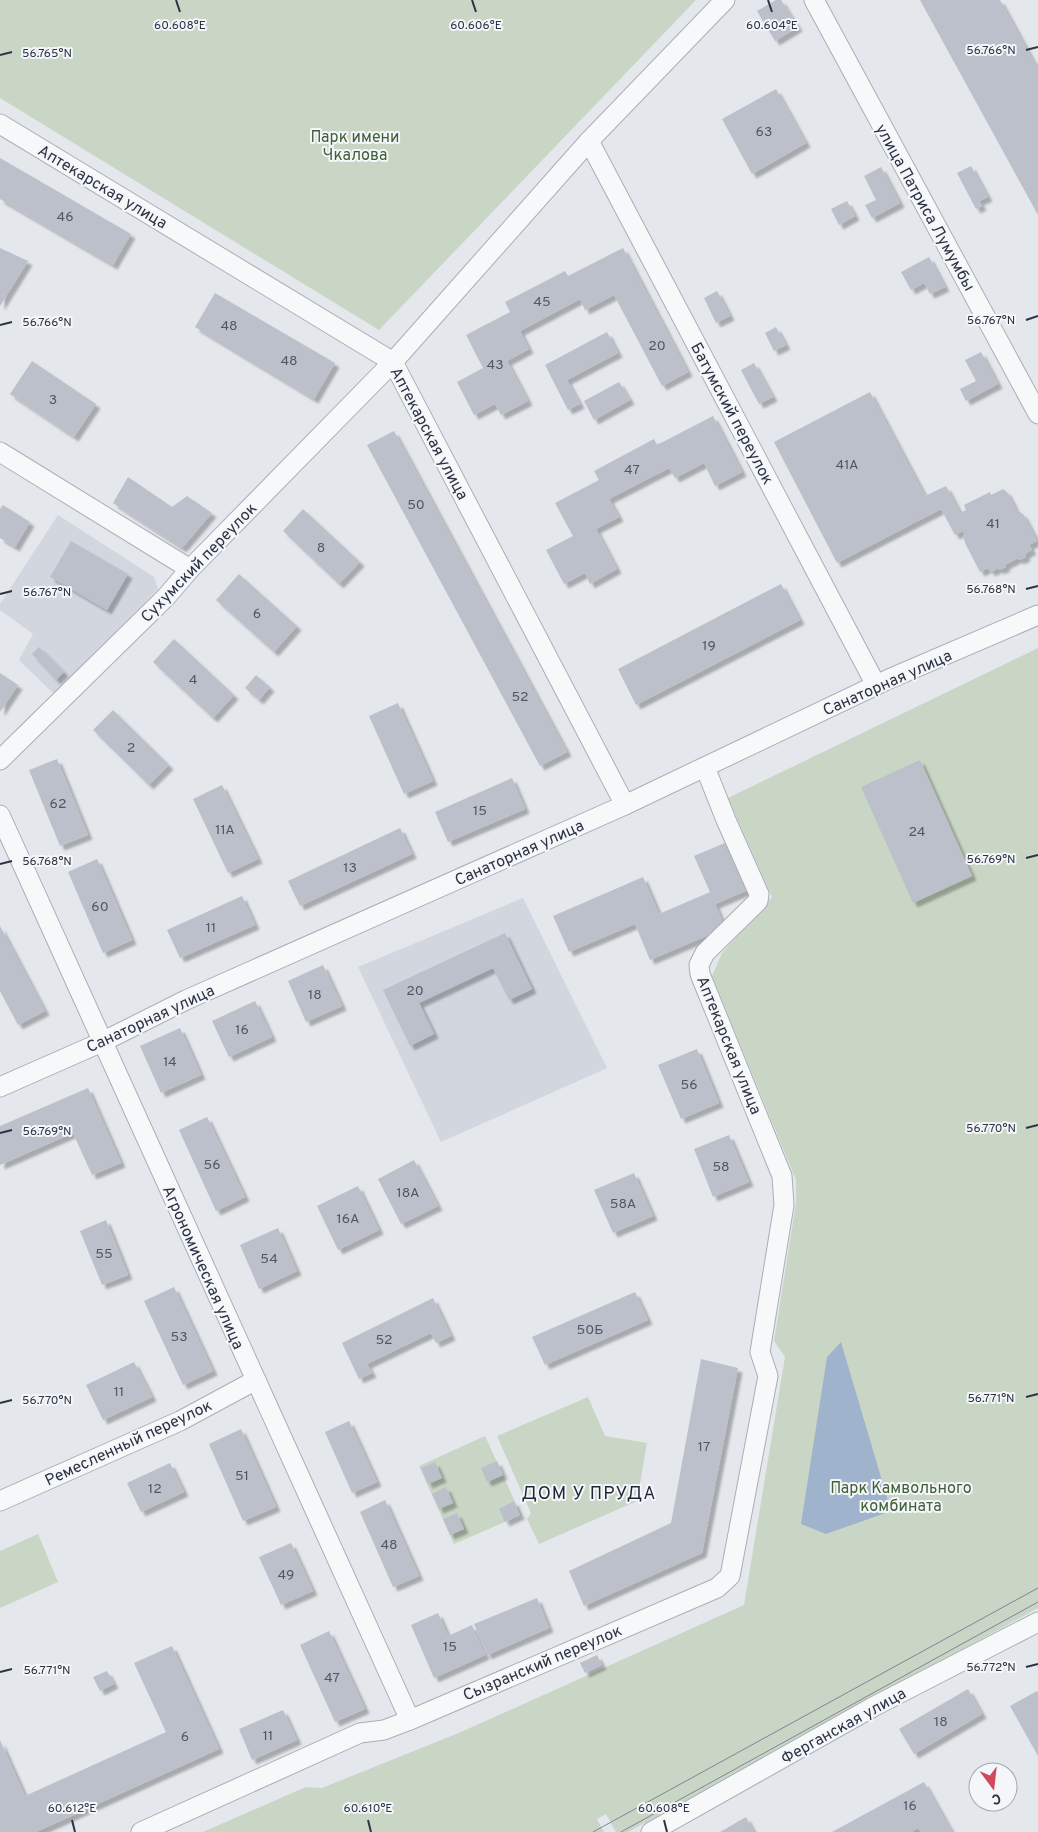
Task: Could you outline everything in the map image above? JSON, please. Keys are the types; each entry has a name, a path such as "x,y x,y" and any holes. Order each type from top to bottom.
{"street":[{"name":"Сухумский переулок","path":"0,760 166,597 190,569 393,362 590,140 725,0"},
{"name":"улица Патриса Лумумбы","path":"814,0 1038,414"},
{"name":"Аптекарская улица","path":"0,124 393,362 625,805"},
{"name":"Батумский переулок","path":"590,140 876,685"},
{"path":"0,452 190,569"},
{"name":"Санаторная улица","path":"0,1087 102,1042 195,996 625,805 876,685 1038,615"},
{"name":"Аптекарская улица","path":"705,767 759,894 758,901 704,953 699,965 700,974 782,1176 784,1205 760,1352"},
{"name":"Агрономическая улица","path":"0,815 410,1720"},
{"name":"Сызранский переулок","path":"141,1832 360,1733 384,1730 410,1720 717,1588 730,1576 768,1376 760,1352"},
{"name":"Ремесленный переулок","path":"0,1501 180,1421 256,1380"},
{"name":"Ферганская улица","path":"651,1832 873,1708 1038,1622"}],"shaded area":[{"path":"58,515 154,577 158,589 54,694 19,660 33,634 0,610 0,604"},
{"path":"523,898 607,1068 441,1142 358,967"}],"green space":[{"name":"Парк имени Чкалова","path":"0,0 696,0 379,330 0,98"},
{"name":"Парк Камвольного комбината","path":"1038,648 1038,1608 628,1832 616,1832 606,1814 597,1819 604,1832 203,1832 306,1787 322,1788 461,1732 744,1605 785,1357 774,1341 796,1203 796,1180 712,976 722,953 772,897 728,798"},
{"path":"588,1397 605,1436 647,1443 637,1501 539,1544 527,1519 531,1513 497,1436"},
{"path":"485,1436 521,1515 454,1544 419,1466"},
{"path":"38,1534 58,1582 0,1608 0,1551"}],"water":[{"path":"841,1342 891,1511 826,1534 801,1524 827,1357"}],"building":[{"path":"776,0 781,0 798,27 775,41 757,11"},
{"path":"920,0 1000,0 1038,70 1038,215"},
{"path":"776,89 806,143 752,174 722,119"},
{"path":"0,158 131,234 113,265 0,199"},
{"path":"971,166 988,197 979,201 982,206 976,209 957,173"},
{"path":"881,167 900,203 872,218 865,205 876,200 864,176"},
{"path":"847,201 855,216 839,225 831,209"},
{"path":"0,248 28,261 0,306"},
{"path":"623,248 688,372 662,386 614,295 585,310 580,299 520,331 529,349 507,361 528,401 501,415 495,404 474,415 457,382 483,368 466,335 510,312 505,302 565,271 568,276"},
{"path":"929,257 945,287 930,294 924,283 911,290 901,272"},
{"path":"717,291 730,316 716,323 704,298"},
{"path":"215,293 335,363 314,399 195,327"},
{"path":"776,327 786,345 774,351 765,333"},
{"path":"607,332 618,353 567,380 580,404 568,410 545,365"},
{"path":"981,352 998,384 966,401 960,389 976,381 965,360"},
{"path":"32,361 96,404 74,437 10,394"},
{"path":"754,363 773,397 759,404 741,370"},
{"path":"619,382 630,400 594,420 584,401"},
{"path":"870,392 925,496 946,486 960,513 966,510 964,505 990,492 991,495 1003,489 1007,492 1016,510 1023,514 1037,541 1029,545 1032,550 1025,554 1026,557 1019,560 1018,558 999,570 998,568 991,572 988,568 980,572 965,543 963,531 955,535 941,509 837,563 774,442"},
{"path":"713,416 742,472 715,486 704,463 675,478 669,468 609,499 619,517 596,529 617,569 590,584 585,573 564,584 546,550 573,536 555,503 599,480 594,471 654,439 657,445"},
{"path":"394,431 567,752 540,766 367,445"},
{"path":"128,477 172,507 187,496 212,513 182,548 113,503"},
{"path":"3,505 30,522 15,547 0,538 0,509"},
{"path":"303,509 360,562 339,584 283,531"},
{"path":"71,541 128,574 107,610 50,577"},
{"path":"239,574 297,626 274,652 216,600"},
{"path":"781,584 800,620 636,705 618,669"},
{"path":"174,639 234,695 213,718 153,662"},
{"path":"39,647 64,672 56,680 32,654"},
{"path":"0,673 18,685 0,712"},
{"path":"256,675 270,687 259,700 245,688"},
{"path":"398,703 433,781 404,794 369,716"},
{"path":"113,710 169,765 149,785 93,730"},
{"path":"57,759 88,835 60,846 29,770"},
{"path":"920,760 972,876 913,903 861,787"},
{"path":"512,778 525,809 448,842 435,812"},
{"path":"222,785 258,859 228,873 193,799"},
{"path":"400,828 412,854 300,906 288,881"},
{"path":"727,842 748,890 715,904 725,928 650,960 635,924 569,952 553,916 643,877 659,914 710,892 694,856"},
{"path":"97,859 132,940 103,953 68,872"},
{"path":"242,896 255,925 180,958 167,930"},
{"path":"0,926 45,1011 18,1025 0,991"},
{"path":"505,933 532,989 509,1000 493,968 419,1003 434,1034 410,1046 383,990"},
{"path":"323,965 342,1006 306,1022 288,981"},
{"path":"255,1001 272,1037 229,1057 212,1021"},
{"path":"180,1028 201,1075 161,1093 140,1046"},
{"path":"697,1049 719,1103 681,1119 658,1065"},
{"path":"88,1088 121,1163 92,1175 73,1133 0,1165 0,1126"},
{"path":"207,1117 245,1197 216,1211 179,1130"},
{"path":"729,1135 749,1182 713,1197 694,1149"},
{"path":"414,1160 438,1206 401,1224 378,1179"},
{"path":"634,1173 653,1216 613,1233 594,1190"},
{"path":"358,1186 379,1230 338,1250 317,1206"},
{"path":"106,1220 128,1275 102,1285 80,1231"},
{"path":"278,1228 297,1271 259,1289 240,1245"},
{"path":"174,1287 213,1371 183,1385 144,1301"},
{"path":"635,1292 648,1320 545,1365 532,1337"},
{"path":"433,1298 451,1336 436,1343 431,1333 367,1364 372,1373 359,1379 342,1343"},
{"path":"701,1359 738,1368 702,1553 584,1606 569,1571 671,1523"},
{"path":"134,1362 152,1397 103,1420 86,1385"},
{"path":"349,1421 377,1482 352,1493 325,1432"},
{"path":"241,1429 276,1507 243,1521 209,1444"},
{"path":"497,1461 503,1475 487,1482 481,1468"},
{"path":"435,1462 442,1478 428,1484 421,1468"},
{"path":"170,1463 184,1492 141,1512 127,1483"},
{"path":"446,1487 453,1503 439,1509 432,1494"},
{"path":"385,1500 419,1576 393,1587 360,1512"},
{"path":"514,1501 520,1515 505,1522 499,1509"},
{"path":"457,1513 464,1529 450,1535 443,1519"},
{"path":"291,1543 313,1591 281,1605 259,1557"},
{"path":"537,1598 549,1628 487,1655 474,1624"},
{"path":"438,1613 448,1636 472,1625 485,1655 434,1678 411,1625"},
{"path":"329,1631 365,1709 335,1722 300,1645"},
{"path":"172,1646 219,1749 36,1832 0,1832 0,1740 25,1796 166,1732 134,1663"},
{"path":"597,1655 602,1665 585,1673 580,1663"},
{"path":"107,1671 114,1684 100,1691 93,1677"},
{"path":"968,1689 982,1714 914,1754 899,1729"},
{"path":"1037,1691 1038,1693 1038,1756 1010,1706"},
{"path":"283,1710 297,1740 252,1760 239,1729"},
{"path":"924,1782 952,1832 921,1832 918,1828 911,1832 832,1832"},
{"path":"746,1817 754,1832 720,1832"}],"tram line":[{"path":"593,1832 1038,1588"},
{"path":"621,1832 1038,1602"}],"district":[{"name":"ДОМ У ПРУДА","path":"589,1493"}]}
